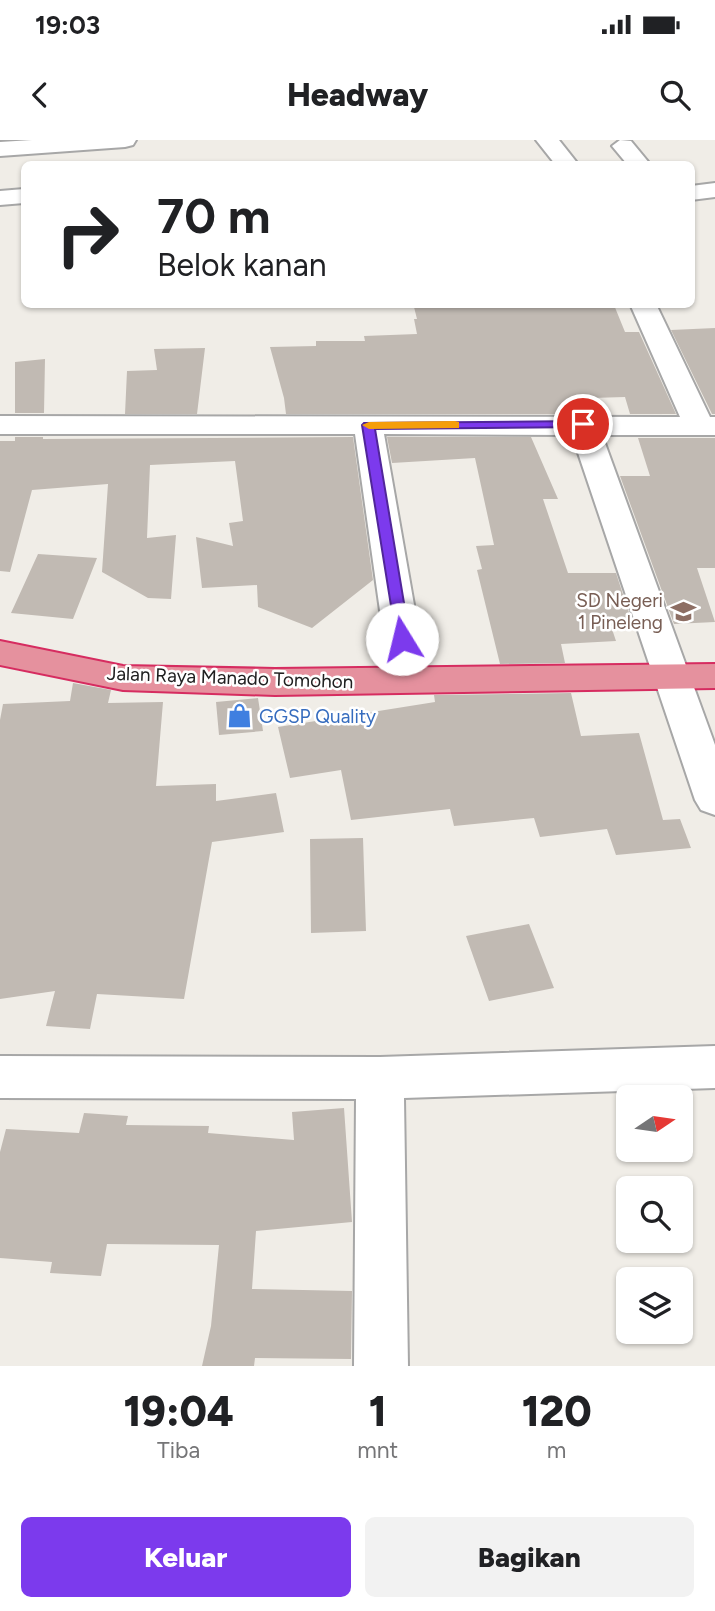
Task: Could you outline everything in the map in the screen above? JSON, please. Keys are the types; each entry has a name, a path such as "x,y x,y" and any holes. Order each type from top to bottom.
{"highway":[{"name":"Jalan Raya Manado Tomohon","path":"0,653 123,678 289,681 715,676"}],"street":[{"path":"0,149 69,150 125,140"},
{"path":"547,140 564,161"},
{"path":"623,146 636,161"},
{"path":"695,192 715,190"},
{"path":"0,198 21,196"},
{"path":"0,425 707,426 645,308"},
{"path":"583,424 715,800"},
{"path":"368,425 402,639"},
{"path":"0,1077 380,1078 715,1066"},
{"path":"380,1078 381,1366"}],"building":[{"path":"414,308 615,308 625,332 639,332 676,414 630,414 625,397 591,398 563,414 286,414 270,347 316,346 316,341 365,341 364,336 417,334 414,319 417,319"},
{"path":"715,328 715,414 712,414 671,330"},
{"path":"205,348 197,414 125,414 127,371 157,370 154,349"},
{"path":"45,359 44,413 15,413 15,362"},
{"path":"15,437 353,437 373,580 312,628 258,607 257,585 202,588 196,537 233,546 229,523 243,521 235,461 150,465 147,538 176,535 171,599 148,598 102,572 108,484 32,490 10,572 0,571 0,441 15,441"},
{"path":"387,437 531,437 558,499 543,499 568,573 616,573 633,625 611,626 616,641 561,644 565,663 500,664 477,570 482,569 476,546 494,545 475,458 392,463"},
{"path":"638,438 715,438 715,568 697,568 715,622 674,624 620,476 650,476"},
{"path":"38,554 97,558 73,619 11,613"},
{"path":"73,683 111,690 108,703 163,702 156,786 216,784 216,801 276,793 284,832 212,842 184,999 97,994 90,1029 46,1026 55,991 0,999 0,720 3,704 70,701"},
{"path":"571,693 581,736 639,733 663,820 680,819 691,848 616,855 607,829 540,837 534,818 454,826 450,809 351,820 341,770 290,778 278,727 435,702 434,695"},
{"name":"GGSP Quality","path":"258,698 263,731 219,735 216,702"},
{"path":"363,838 366,931 311,933 310,839"},
{"path":"529,924 554,988 489,1001 466,936"},
{"path":"344,1108 352,1222 256,1231 252,1289 352,1291 351,1359 255,1358 254,1366 202,1366 211,1326 219,1245 107,1244 101,1276 50,1273 52,1262 0,1258 0,1152 6,1129 79,1133 84,1113 128,1116 126,1125 209,1126 208,1133 294,1140 292,1112"}],"slow traffic":[{"path":"369,425 455,425"}],"place":[{"name":"SD Negeri 1 Pineleng","path":"683,611"},
{"name":"GGSP Quality","path":"239,716"}],"route":[{"path":"402,639 368,425 583,424"}]}
